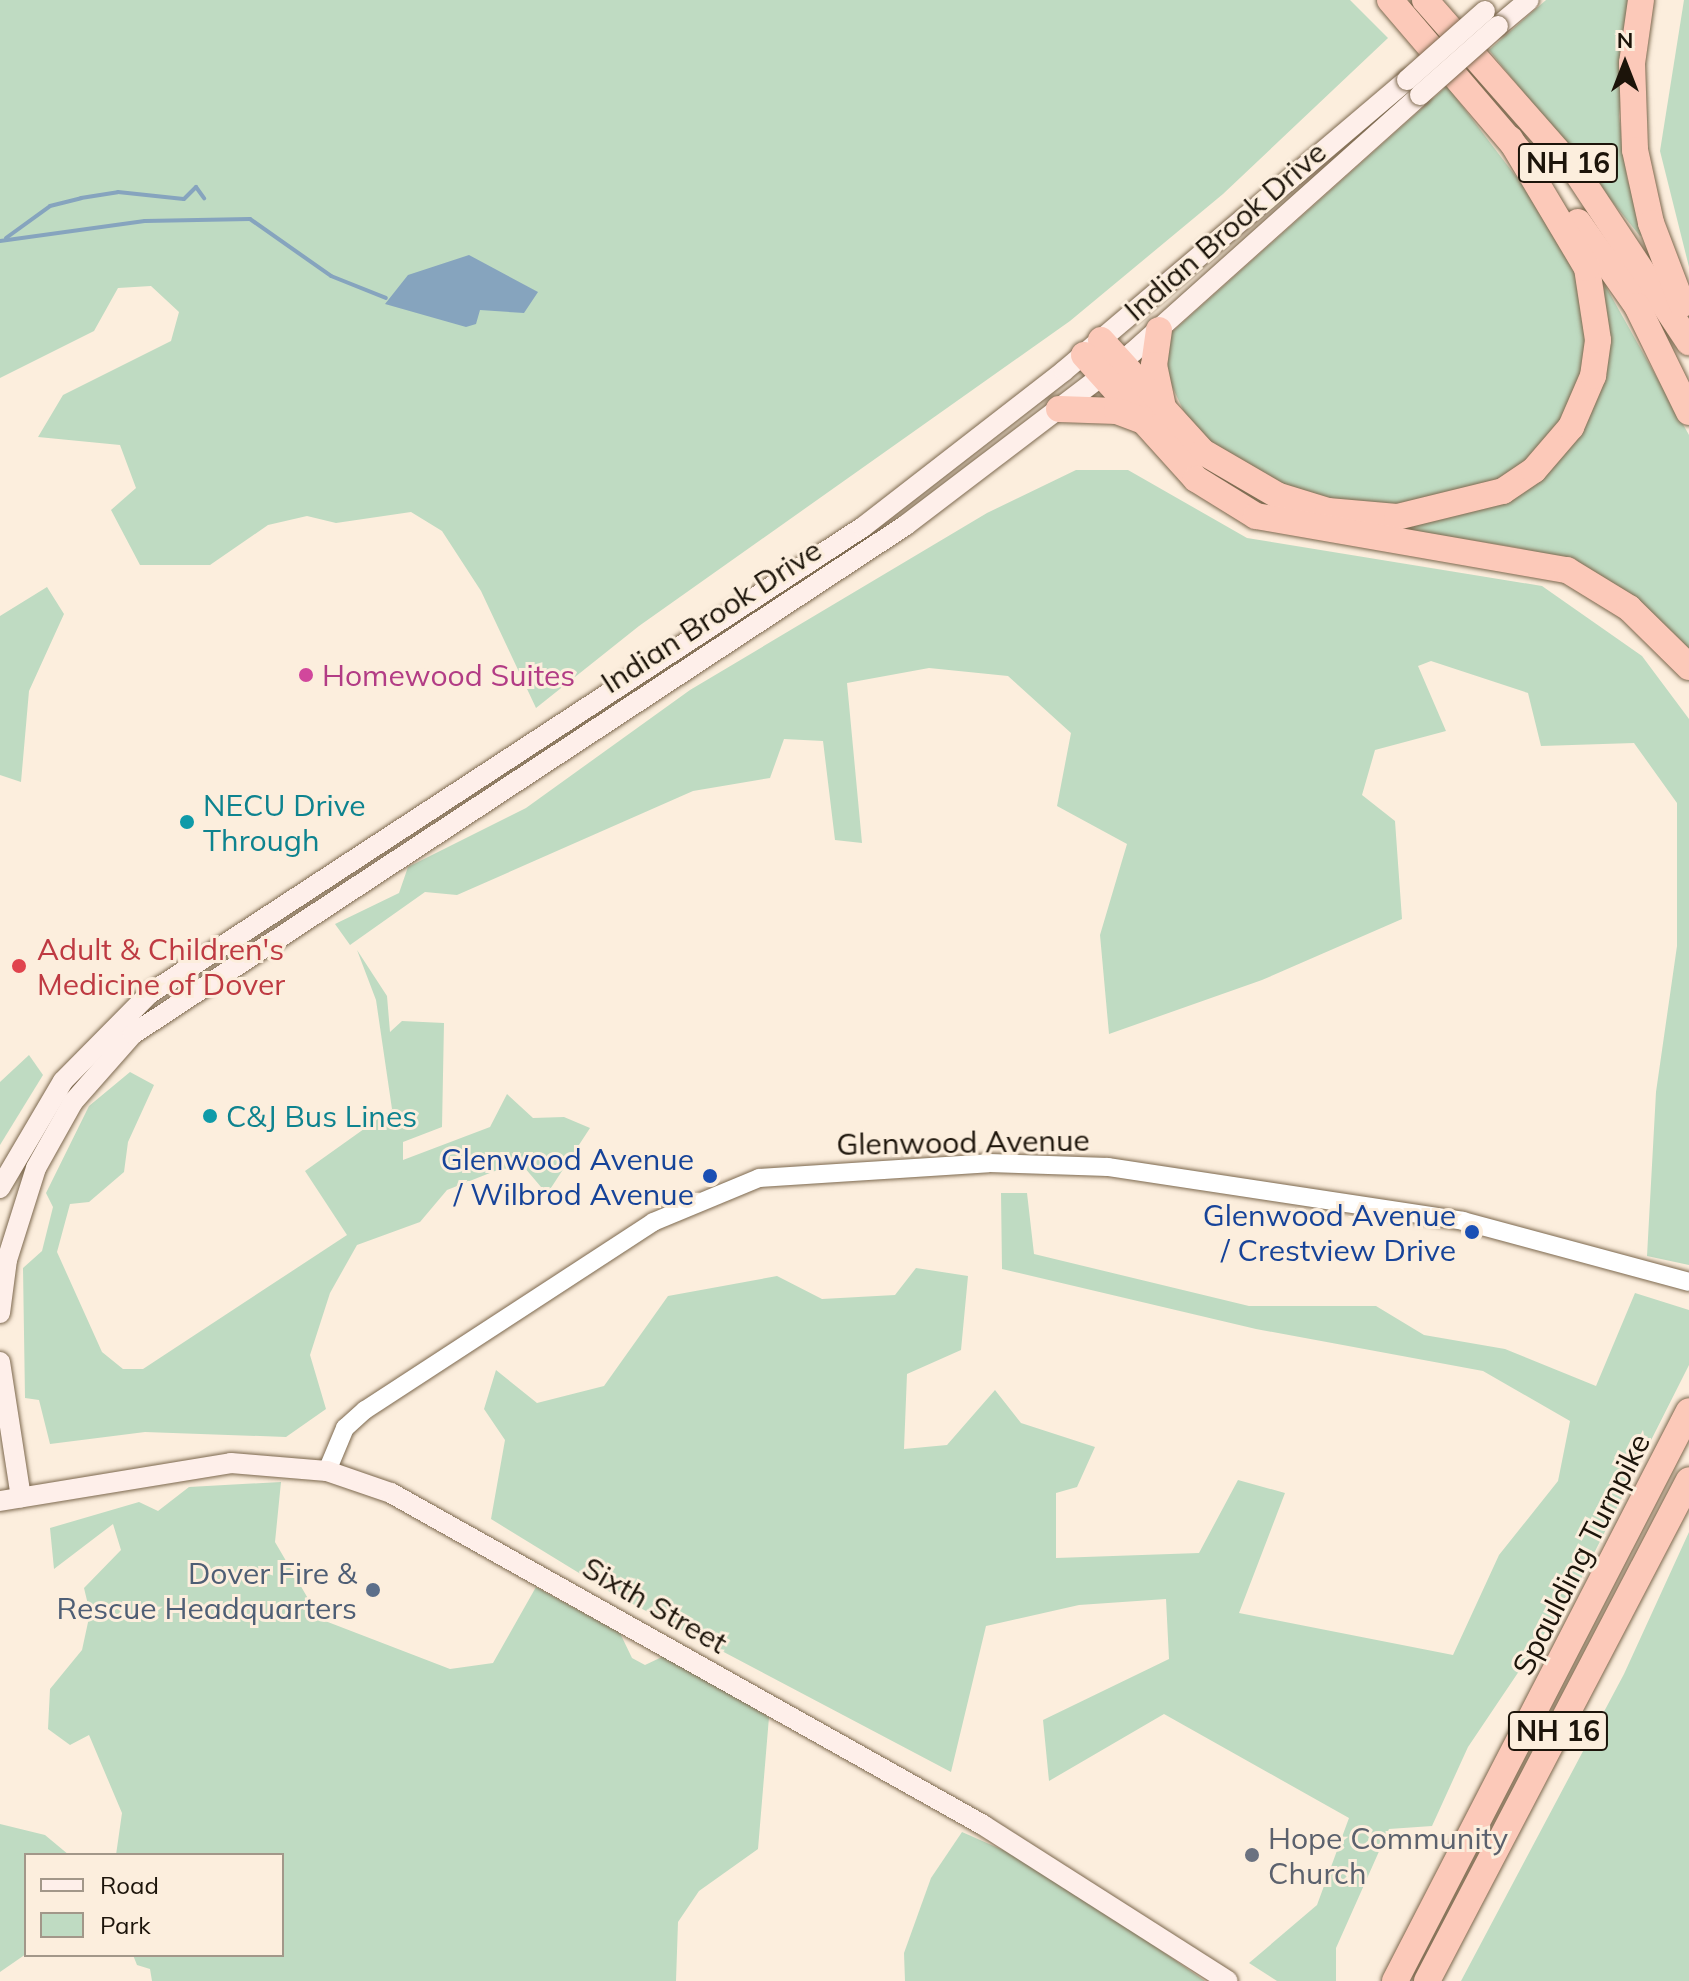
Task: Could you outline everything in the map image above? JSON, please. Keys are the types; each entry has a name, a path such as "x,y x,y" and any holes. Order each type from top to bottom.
{"highway":[{"name":"NH 16","path":"1390,0 1510,139 1637,306 1689,412"},
{"name":"NH 16","path":"1425,0 1577,173 1689,342"},
{"path":"1641,0 1635,81 1641,183 1689,320"},
{"path":"1635,81 1645,64 1654,0"},
{"path":"1059,409 1117,411 1152,418 1250,483 1349,514 1423,515 1467,505 1534,470 1580,411 1598,322 1579,251 1510,139"},
{"path":"1152,418 1159,330"},
{"path":"1092,347 1152,418 1196,479 1256,516 1567,570 1629,608 1689,667"},
{"name":"Spaulding Turnpike","path":"1395,1981 1689,1411"},
{"name":"Spaulding Turnpike","path":"1427,1981 1689,1480"}],"main road":[{"name":"Indian Brook Drive","path":"0,1313 7,1260 36,1168 73,1102 133,1034 906,525 1159,330 1494,13 1529,0"},
{"name":"Indian Brook Drive","path":"0,1188 63,1081 149,994 821,556 1092,347 1413,88"},
{"path":"0,1362 21,1497"},
{"name":"Sixth Street","path":"0,1501 231,1463 327,1471 391,1493 490,1545 983,1825 1228,1981"}],"street":[{"name":"Glenwood Avenue","path":"327,1471 345,1428 365,1410 653,1222 759,1178 989,1163 1108,1167 1463,1221 1684,1281"}],"green space":[{"path":"0,0 1350,0 1388,38 1223,194 1070,321 639,626 536,708 481,591 442,531 411,512 336,523 307,516 268,525 210,565 140,565 111,510 136,488 120,445 38,437 63,395 171,341 179,312 151,286 118,288 94,331 0,378"},
{"path":"1546,0 1632,0 1619,116 1627,179 1646,233 1640,236 1489,50"},
{"path":"1684,0 1689,0 1689,267 1660,151"},
{"path":"1447,86 1572,250 1592,317 1575,407 1516,474 1434,505 1350,505 1284,488 1211,444 1186,416 1163,367 1171,333"},
{"path":"1605,285 1689,435 1689,662 1567,566 1520,548 1270,508 1213,479 1164,427 1228,479 1421,520 1569,441"},
{"path":"1076,470 1128,470 1247,538 1542,586 1642,656 1689,719 1689,1265 1647,1256 1656,1092 1677,946 1677,803 1634,743 1541,746 1528,693 1431,661 1418,666 1446,731 1375,750 1362,795 1395,821 1402,919 1262,980 1109,1034 1100,935 1127,844 1057,806 1071,733 1008,676 929,668 847,683 862,843 835,840 823,741 784,739 770,778 693,791 457,895 425,892 350,945 335,924 399,893 408,867 526,808 690,690 987,513"},
{"path":"47,587 64,614 29,691 21,782 0,775 0,616"},
{"path":"357,950 387,996 390,1032 402,1021 444,1023 442,1127 403,1142 403,1160 490,1127 507,1094 533,1118 564,1117 590,1128 547,1194 524,1167 500,1169 447,1190 420,1222 357,1245 330,1293 310,1355 326,1409 286,1437 145,1432 50,1444 39,1400 25,1398 23,1268 42,1251 53,1207 46,1193 89,1106 130,1072 154,1085 128,1142 124,1172 89,1202 70,1204 57,1252 102,1352 123,1369 143,1369 347,1235 305,1171 392,1109 376,1000"},
{"path":"29,1055 43,1075 0,1145 0,1082"},
{"path":"1001,1193 1027,1193 1034,1254 1249,1306 1376,1306 1424,1335 1505,1349 1596,1386 1635,1293 1689,1310 1689,1365 1581,1579 1468,1747 1432,1826 1389,1829 1336,1948 1336,1981 1277,1981 1249,1963 1317,1905 1349,1818 1164,1714 1049,1781 1043,1720 1169,1659 1166,1599 1079,1605 986,1626 951,1772 610,1592 491,1519 505,1440 484,1409 496,1370 537,1403 604,1386 668,1296 777,1276 822,1299 895,1295 916,1268 968,1276 961,1350 907,1374 904,1449 947,1445 995,1390 1021,1423 1095,1447 1077,1487 1056,1493 1056,1558 1199,1553 1238,1480 1285,1493 1239,1613 1453,1655 1499,1555 1558,1481 1570,1421 1483,1371 1256,1329 1002,1269"},
{"path":"281,1482 275,1542 320,1619 450,1669 493,1663 536,1587 620,1633 632,1658 645,1665 664,1656 769,1717 758,1849 699,1891 678,1922 676,1981 152,1981 150,1969 137,1965 134,1957 284,1957 284,1853 116,1853 122,1813 89,1735 70,1745 48,1729 50,1689 82,1650 90,1613 84,1588 121,1550 113,1524 54,1569 50,1528 139,1502 158,1511 189,1487"},
{"path":"1689,1532 1689,1981 1461,1981 1624,1674"},
{"path":"0,1824 45,1835 67,1853 24,1853 24,1955 0,1972"},
{"path":"962,1832 1037,1865 1205,1981 905,1981 904,1953 931,1878"}],"water":[{"path":"469,255 538,292 524,313 480,310 476,324 466,327 385,304 408,275"}],"waterway":[{"path":"6,238 50,206 81,198 118,192 184,199 196,187 204,198"},
{"path":"0,241 145,221 250,219 331,276 386,298"}],"place":[{"name":"Homewood Suites","path":"306,675"},
{"name":"NECU Drive Through","path":"187,822"},
{"name":"Adult & Children's Medicine of Dover","path":"19,966"},
{"name":"C&J Bus Lines","path":"210,1116"},
{"name":"Glenwood Avenue / Wilbrod Avenue","path":"710,1176"},
{"name":"Glenwood Avenue / Crestview Drive","path":"1472,1232"},
{"name":"Dover Fire & Rescue Headquarters","path":"373,1590"},
{"name":"Hope Community Church","path":"1252,1855"}]}
